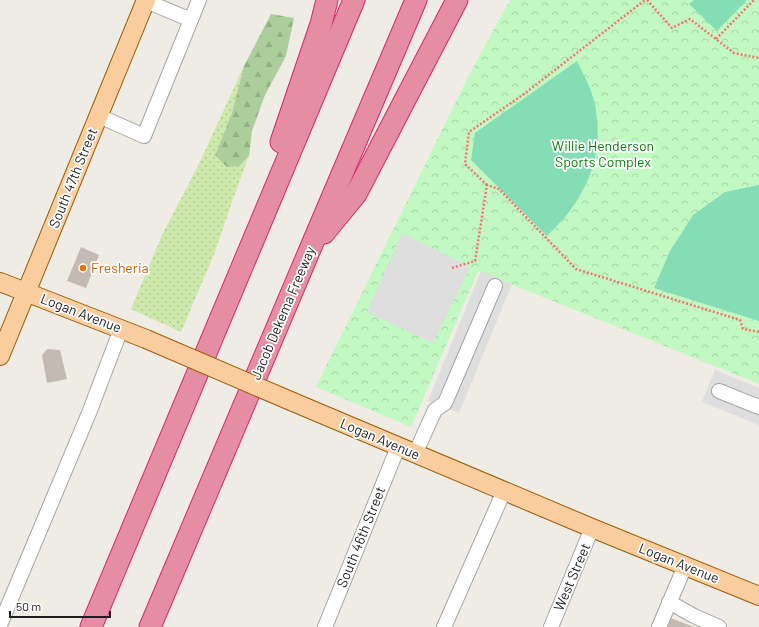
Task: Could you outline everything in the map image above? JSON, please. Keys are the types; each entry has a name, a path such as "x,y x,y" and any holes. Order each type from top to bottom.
{"highway":[{"path":"213,336 322,24 327,0"},
{"path":"91,627 354,0"},
{"name":"Jacob Dekema Freeway","path":"150,627 416,0"},
{"path":"308,254 356,194 457,0"}],"main road":[{"name":"South 47th Street","path":"0,356 146,1"},
{"name":"Logan Avenue","path":"0,282 146,339 414,454 759,596"}],"street":[{"path":"99,116 144,136 199,0"},
{"path":"146,1 191,20"},
{"path":"414,454 435,410 445,402 448,397 495,286"},
{"path":"0,625 89,413 121,329"},
{"path":"719,391 759,407"},
{"name":"South 46th Street","path":"325,627 398,447"},
{"path":"444,627 504,490"},
{"name":"West Street","path":"551,627 592,528"},
{"path":"659,627 685,566"},
{"path":"669,602 694,616 719,627"}],"path":[{"path":"759,58 734,53 690,19 672,28 646,0 524,94 469,132 465,164 488,185 499,189 576,269 740,320 742,329 759,332"},
{"path":"716,39 754,0"},
{"path":"452,268 475,261 488,185"}],"green space":[{"name":"Willie Henderson Sports Complex","path":"510,0 759,0 759,384 478,271 411,427 316,387 467,79"},
{"path":"694,0 747,0 717,31 689,4"},
{"path":"271,14 294,18 286,56 265,95 252,131 249,156 239,166 227,167 215,155 232,113 244,66"},
{"path":"577,61 589,87 595,106 598,132 595,158 592,170 581,194 566,216 547,236 471,160 475,133"},
{"path":"244,66 232,113 215,155 239,166 249,156 215,252 181,332 131,309 163,233 198,166"},
{"path":"759,185 759,321 654,288 670,251 693,215 725,192"}],"shaded area":[{"path":"402,233 470,267 433,343 367,312"},
{"path":"481,271 512,284 459,413 428,401"},
{"path":"715,370 759,388 759,425 702,402"}],"building":[{"name":"Fresheria","path":"81,247 99,255 86,288 67,281"},
{"path":"47,349 60,350 67,379 47,383 42,355"},
{"path":"668,617 694,627 664,627"}],"place":[{"name":"Fresheria","path":"83,268"}]}
